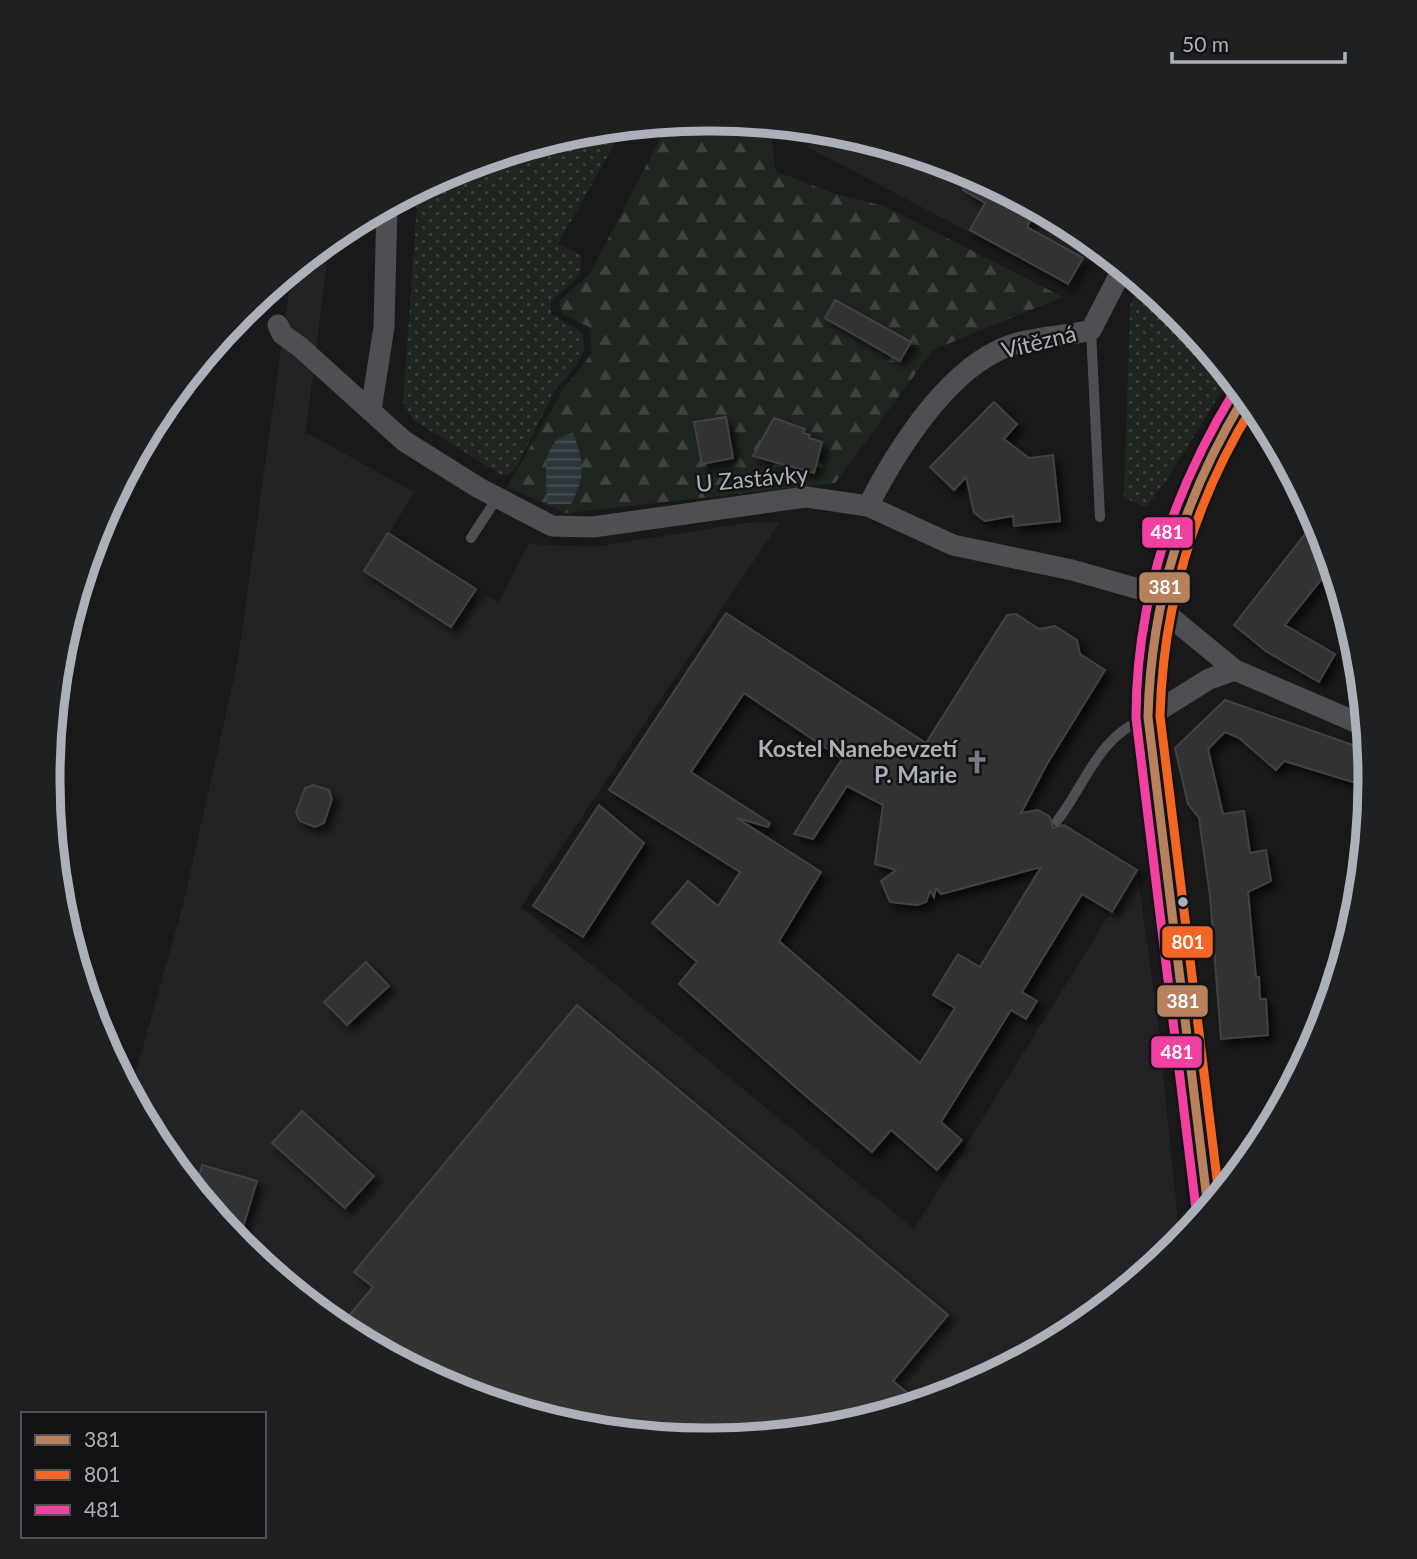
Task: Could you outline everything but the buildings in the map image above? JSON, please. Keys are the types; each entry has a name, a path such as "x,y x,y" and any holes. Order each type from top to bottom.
{"main road":[{"path":"1213,1187 1148,717 1149,662 1158,601 1189,507 1219,442 1239,406"}],"street":[{"path":"371,410 384,327 387,216"},
{"name":"Vítězná","path":"868,506 886,471 959,374 997,351 1021,342 1091,330 1118,277"},
{"name":"U Zastávky","path":"278,325 282,334 404,441 497,498 552,526 593,527 806,497 868,506 953,545 1072,570 1158,601"},
{"path":"1158,601 1235,670 1355,722"},
{"path":"1148,717 1209,679 1235,670"}],"lane":[{"path":"1091,330 1100,517"},
{"path":"471,538 497,498"},
{"path":"1057,821 1110,739 1127,726 1148,717"}],"shaded area":[{"path":"811,139 835,143 917,165 957,180 1033,217 1091,256 1074,287 807,147"},
{"path":"328,254 304,446 307,433 414,492 389,534 476,589 498,602 529,544 594,547 745,523 780,522 521,907 914,1229 1137,870 1158,1023 1178,1226 1104,1294 1033,1342 996,1362 917,1394 835,1416 793,1423 751,1427 666,1427 582,1416 500,1394 421,1362 384,1342 313,1294 250,1238 194,1175 169,1140 133,1081 183,905 238,660 290,284"},
{"path":"573,433 582,469 579,485 571,504 548,504 546,471 550,451 562,436"}],"green space":[{"path":"708,130 772,134 775,171 833,193 884,206 1063,297 933,350 835,483 566,513 507,487 563,390 592,353 589,327 562,314 559,301 589,275 664,132"},
{"path":"618,137 558,244 581,255 581,274 551,302 551,314 583,335 584,351 576,366 556,388 516,468 508,476 500,474 413,420 403,403 417,199 500,165 582,143"},
{"path":"1136,292 1167,321 1225,386 1164,484 1146,507 1124,498 1130,306"}],"transit line":[{"name":"481","path":"1196,1207 1136,718 1143,631 1162,547 1193,467 1232,396"},
{"name":"381","path":"1206,1195 1148,717 1156,632 1175,550 1205,472 1239,406"},
{"name":"801","path":"1217,1182 1160,716 1168,633 1186,555 1198,516 1214,479 1247,417"}],"place":[{"name":"Kostel Nanebevzetí P. Marie","path":"977,762"}]}
